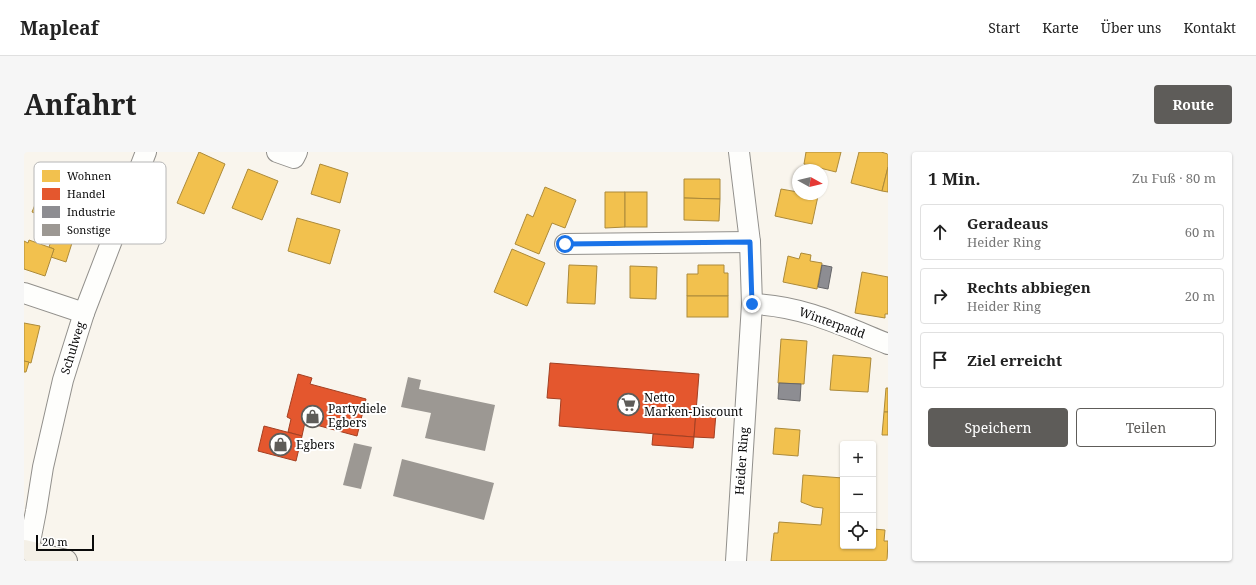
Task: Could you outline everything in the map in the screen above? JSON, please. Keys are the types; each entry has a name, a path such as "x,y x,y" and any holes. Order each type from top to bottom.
{"street":[{"name":"Schulweg","path":"142,162 146,152"},
{"path":"277,152 294,158 297,152"},
{"name":"Heider Ring","path":"736,561 752,304 750,242 739,152"},
{"path":"565,244 750,242"},
{"name":"Schulweg","path":"26,552 36,511 43,467 63,380 84,313 111,244"},
{"path":"24,293 84,313"},
{"name":"Winterpadd","path":"752,304 784,306 800,310 826,318 888,344"},
{"path":"26,552 66,561"}],"building: Wohnen":[{"path":"199,152 225,164 204,214 177,203"},
{"path":"806,152 841,152 836,172 828,170 828,164 804,164"},
{"path":"859,152 881,152 888,154 888,167 882,191 851,183"},
{"path":"320,164 348,173 340,203 311,194"},
{"path":"888,167 888,192 882,191"},
{"path":"248,169 278,181 262,220 232,208"},
{"path":"684,179 720,179 720,199 684,198"},
{"path":"545,187 576,200 565,228 552,223 539,254 515,244 527,214 533,217"},
{"path":"781,189 792,191 792,200 817,200 812,224 775,216"},
{"path":"605,192 625,192 625,227 605,228"},
{"path":"625,192 647,192 647,227 625,227"},
{"path":"684,198 720,199 719,221 684,220"},
{"path":"297,218 340,230 330,264 288,251"},
{"path":"29,240 34,242 34,244 40,244 54,249 45,276 24,269 24,241 28,243"},
{"path":"50,244 72,244 66,262 51,257 54,249 49,247"},
{"path":"512,249 545,263 527,306 494,292"},
{"path":"801,253 811,255 810,261 822,263 817,289 783,282 788,256 799,259"},
{"path":"569,265 597,266 595,304 567,303"},
{"path":"698,265 724,265 724,273 728,273 728,296 687,296 687,274 698,274"},
{"path":"630,266 657,267 656,299 630,298"},
{"path":"862,272 888,277 888,314 885,314 885,318 855,313"},
{"path":"687,296 728,296 728,317 687,317"},
{"path":"24,323 40,326 31,363 24,361"},
{"path":"781,339 807,341 804,384 778,383"},
{"path":"833,355 871,358 868,392 830,390"},
{"path":"24,361 29,362 26,372 24,372"},
{"path":"886,388 888,388 888,412 884,412"},
{"path":"884,412 888,412 888,435 882,435"},
{"path":"775,428 800,430 798,456 773,454"},
{"path":"803,475 840,478 840,549 876,549 876,529 885,530 884,541 888,541 887,561 771,561 774,533 778,533 779,522 821,525 823,508 814,507 801,502"}],"building: Handel":[{"name":"Netto Marken-Discount","path":"550,363 699,374 694,437 559,426 561,399 547,398"},
{"path":"298,374 312,378 310,384 366,399 357,436 305,422 302,436 288,432 291,419 287,417"},
{"path":"696,411 716,413 714,438 694,437"},
{"path":"264,426 302,436 296,461 258,451"},
{"path":"653,434 694,437 693,448 652,445"}],"building: Industrie":[{"path":"822,265 832,267 828,289 818,287"},
{"path":"779,383 801,384 800,401 778,399"}],"building: Sonstige":[{"path":"408,377 421,380 419,389 495,405 485,451 425,438 431,413 401,407"},
{"path":"354,443 372,447 361,489 343,485"},
{"path":"402,459 494,483 484,520 393,496"}],"place":[{"name":"Netto Marken-Discount","path":"629,405"},
{"name":"Partydiele Egbers","path":"312,416"},
{"name":"Egbers","path":"280,445"}],"route":[{"path":"565,244 750,242 752,304"}]}
